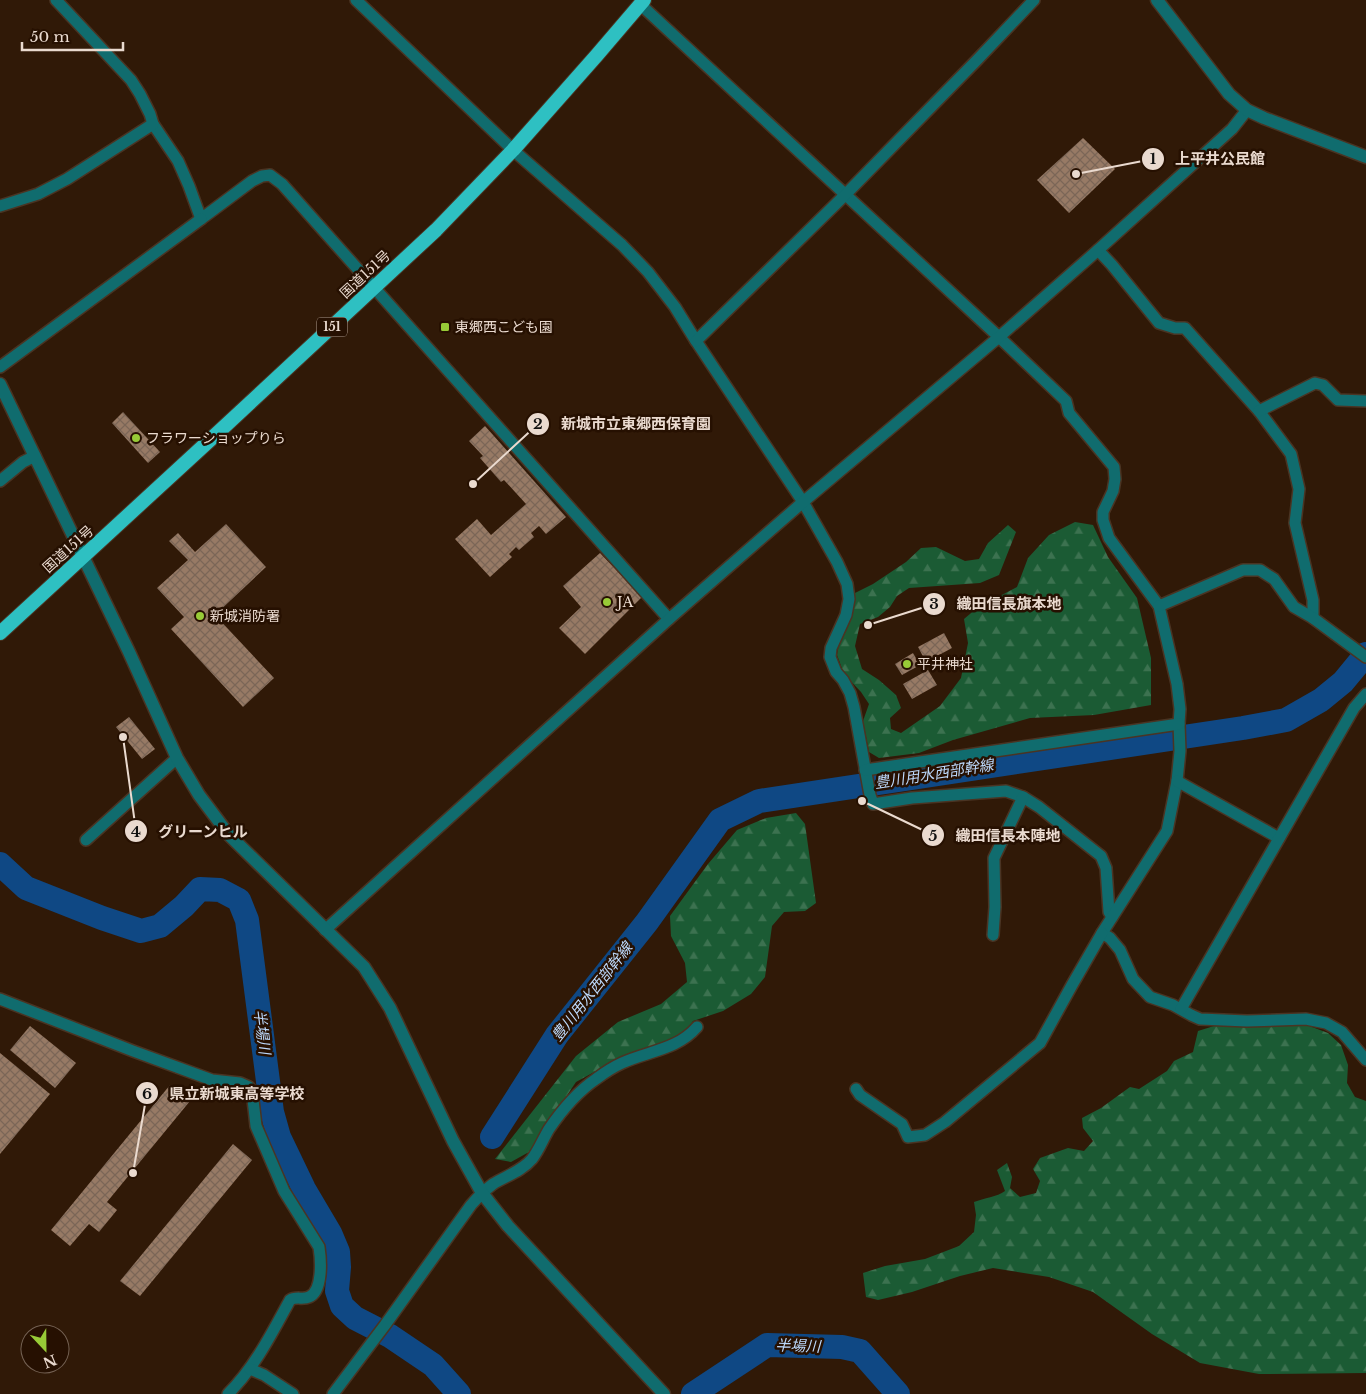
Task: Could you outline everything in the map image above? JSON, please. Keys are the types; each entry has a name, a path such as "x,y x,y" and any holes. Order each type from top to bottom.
{"highway":[{"name":"国道151号","path":"0,633 436,230 513,150 642,2"}],"street":[{"path":"56,0 131,80 140,94 153,124 178,161 200,219"},
{"path":"356,0 513,150 622,245 648,272 675,307 803,502 838,562 847,584 849,599 846,615 831,648 830,657 836,672 850,693 873,804 912,798 1006,791 1023,797 1039,807 1101,856 1106,868 1109,912 1112,917"},
{"path":"696,341 845,195 1034,0"},
{"path":"1157,0 1229,94 1247,110 1366,157"},
{"path":"642,2 1066,401 1069,413 1114,467 1116,479 1113,491 1103,512 1103,520 1109,538 1159,606 1177,684 1180,709 1180,750 1177,781 1167,831 1102,933 1040,1043 945,1122 924,1134 908,1137 902,1124 860,1095 856,1089"},
{"path":"325,930 669,619 1098,250 1232,129 1247,110"},
{"path":"0,206 38,194 67,180 153,124"},
{"path":"0,367 252,181 262,176 270,175 282,184 375,287 669,619"},
{"path":"1098,250 1159,323 1175,328 1185,328 1259,411 1291,454 1299,489 1295,523 1313,600 1313,618"},
{"path":"1259,411 1315,383 1323,384 1338,400 1366,402"},
{"path":"0,384 129,652 177,758 199,795 229,834 364,967 390,1008 454,1141 482,1192 508,1226 664,1394"},
{"path":"0,481 23,462 35,456"},
{"path":"1159,606 1243,570 1260,570 1274,579 1294,607 1313,618 1362,654"},
{"path":"1181,1009 1354,708 1366,694"},
{"path":"866,773 1179,727"},
{"path":"86,840 177,758"},
{"path":"1177,781 1279,838"},
{"path":"993,935 995,906 994,858 1023,797"},
{"path":"1102,933 1110,938 1120,950 1133,979 1150,996 1200,1018 1247,1021 1306,1019 1326,1024 1342,1032 1366,1060"},
{"path":"0,999 212,1080 240,1083 249,1087 252,1091 256,1126 284,1191 319,1247 318,1286 312,1296 305,1298 294,1297 290,1300 250,1369 228,1394"},
{"path":"333,1394 470,1205 482,1192 532,1160 548,1130 569,1103 595,1080 622,1063 670,1046 691,1034 697,1027"},
{"path":"250,1369 264,1375 293,1394"}],"green space":[{"path":"1075,522 1093,525 1108,557 1137,598 1151,658 1151,705 1094,715 1030,718 953,740 919,753 879,758 869,752 863,721 869,704 861,692 844,674 837,655 840,638 853,609 855,593 873,584 906,562 921,548 936,547 965,561 979,559 988,543 1008,525 1016,532 999,575 980,583 909,588 897,596 890,607 878,617 860,624 855,646 862,669 879,680 896,695 901,708 890,718 891,729 901,733 940,706 961,678 968,643 964,619 977,608 1017,587 1028,558 1049,535"},
{"path":"796,813 805,824 816,903 805,911 784,912 772,926 765,977 751,994 723,1011 693,1021 684,1035 616,1060 576,1082 529,1152 511,1162 495,1159 576,1056 618,1022 661,1004 687,982 685,963 671,936 670,916 708,864 737,830 766,818"},
{"path":"1304,1024 1328,1033 1341,1045 1348,1065 1347,1083 1355,1097 1366,1101 1366,1373 1259,1374 1200,1363 1152,1334 1093,1292 1049,1277 993,1268 878,1300 866,1297 863,1273 885,1266 925,1259 959,1246 974,1232 976,1215 974,1202 1005,1191 997,1170 1007,1163 1012,1177 1010,1188 1020,1197 1036,1193 1040,1181 1033,1169 1040,1158 1068,1148 1084,1151 1093,1141 1083,1128 1082,1118 1101,1108 1130,1087 1139,1089 1167,1071 1174,1061 1193,1052 1198,1031 1214,1026"}],"building":[{"path":"1083,138 1115,169 1069,213 1037,180"},
{"name":"フラワーショップりら","path":"123,412 160,452 148,463 112,423"},
{"path":"485,426 566,517 546,534 539,526 531,533 534,537 519,550 516,547 509,554 512,557 490,577 455,539 477,519 491,535 526,504 504,480 501,482 480,458 483,456 469,441"},
{"name":"新城消防署","path":"226,524 266,567 215,615 274,678 243,707 171,629 184,617 157,588 188,560 169,541 178,533 195,552"},
{"name":"JA","path":"600,553 642,597 585,654 559,628 581,607 563,586"},
{"path":"944,633 952,648 926,662 918,647"},
{"path":"913,653 920,665 902,675 895,664"},
{"path":"928,670 937,685 912,699 903,684"},
{"path":"129,717 155,749 142,759 116,727"},
{"path":"30,1026 76,1063 55,1088 10,1050"},
{"path":"0,1053 50,1094 0,1154"},
{"path":"170,1085 190,1101 107,1202 117,1210 99,1232 89,1224 70,1246 51,1230"},
{"path":"233,1144 252,1160 140,1296 120,1281"}],"waterway":[{"name":"豊川用水西部幹線","path":"492,1137 557,1035 647,922 720,820 759,801 1286,720 1321,700 1343,682 1366,654"},
{"name":"半場川","path":"0,864 26,888 141,931 160,926 184,906 200,889 220,890 239,900 247,920 272,1112 279,1137 304,1189 330,1233 338,1252 337,1291 342,1306 355,1318 390,1336 433,1365 459,1394"},
{"name":"半場川","path":"693,1394 767,1345 842,1347 860,1351 898,1394"}],"place":[{"name":"上平井公民館","path":"1076,174"},
{"name":"東郷西こども園","path":"445,327"},
{"name":"フラワーショップりら","path":"136,438"},
{"name":"新城市立東郷西保育園","path":"473,484"},
{"name":"JA","path":"607,602"},
{"name":"新城消防署","path":"200,616"},
{"name":"織田信長旗本地","path":"868,625"},
{"name":"平井神社","path":"907,664"},
{"name":"グリーンヒル","path":"123,737"},
{"name":"織田信長本陣地","path":"862,801"},
{"name":"県立新城東高等学校","path":"133,1173"}]}
